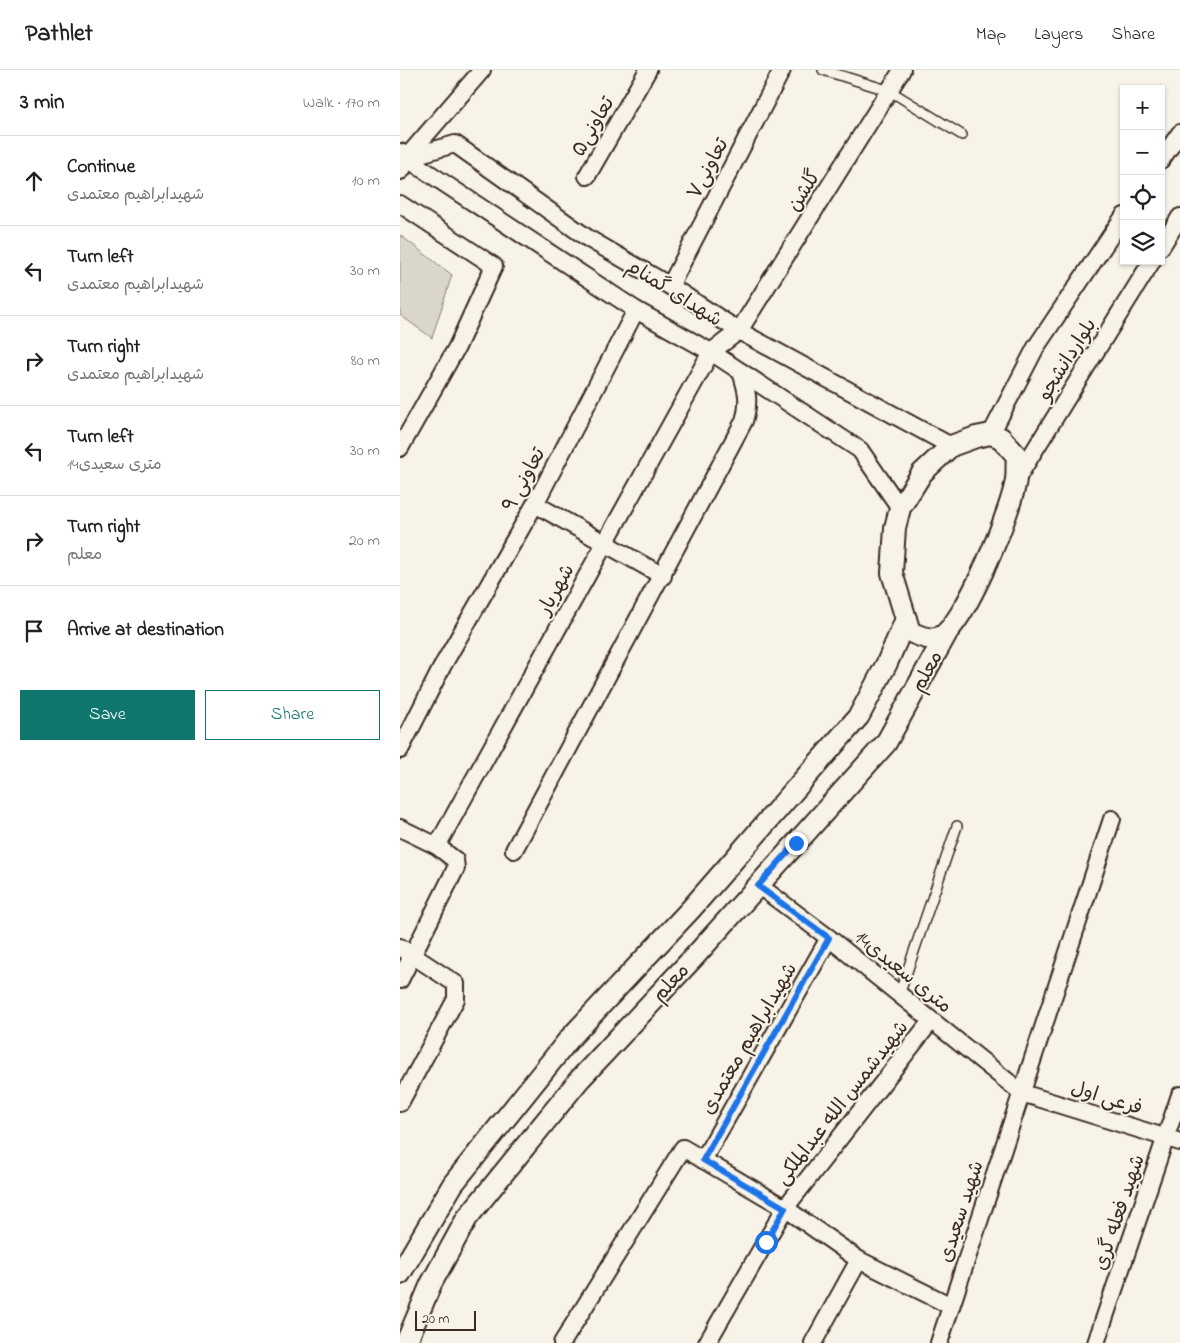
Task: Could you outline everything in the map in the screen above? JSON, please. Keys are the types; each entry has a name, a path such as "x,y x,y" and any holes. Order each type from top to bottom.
{"street":[{"path":"402,160 482,70"},
{"name":"تعاونی۵","path":"587,176 648,70"},
{"name":"تعاونی۷","path":"670,286 782,70"},
{"name":"گلشن","path":"738,331 902,70"},
{"path":"1165,154 1180,133"},
{"name":"شهدای گمنام","path":"402,160 455,144 589,239 670,286 738,331 951,446"},
{"name":"شهدای گمنام","path":"402,160 636,310 710,352 860,450 900,508"},
{"path":"400,204 494,266 457,346 400,448"},
{"path":"1165,241 1180,217"},
{"name":"بلواردانشجو","path":"991,434 1036,347 1121,220"},
{"name":"بلواردانشجو","path":"1016,480 1150,265"},
{"name":"تعاونی ۹","path":"400,750 443,665 535,504 636,310"},
{"path":"710,352 738,331"},
{"name":"شهریار","path":"437,846 710,352"},
{"path":"514,850 744,421 748,407 748,392 741,372"},
{"path":"948,631 939,637 926,638 910,632 892,573 895,528 900,508 922,473 951,446 991,434"},
{"name":"معلم","path":"406,1343 431,1284 467,1218 579,1080 886,744 948,631 980,580 1004,521 1016,480 1016,456 1001,438 991,434"},
{"path":"535,504 662,576"},
{"name":"معلم","path":"400,1274 454,1184 570,1038 691,909 858,716 887,664 906,619"},
{"name":"شهید سعیدی","path":"939,1343 1112,819"},
{"path":"400,828 437,846 455,860 456,868 407,951 400,980"},
{"name":"14متری سعیدی","path":"758,886 829,938 1022,1093"},
{"name":"شهیدابراهیم معتمدی","path":"703,1160 829,938"},
{"path":"400,1103 456,999 456,984 407,951"},
{"name":"شهیدشمس الله عبدالملکی","path":"931,1021 785,1208 859,1260 951,1306"},
{"name":"فرعی اول","path":"1022,1093 1173,1140"},
{"name":"شهید فعله گری","path":"1096,1343 1173,1140 1180,1095"},
{"path":"562,1343 682,1148 785,1208 707,1343"},
{"path":"813,1343 859,1260"}],"lane":[{"path":"823,70 890,90 962,135"},
{"path":"899,995 957,826"}],"shaded area":[{"path":"400,235 452,275 432,338 400,315"}],"route":[{"path":"766,1242 785,1208 703,1160 829,938 758,886 796,843"}]}
